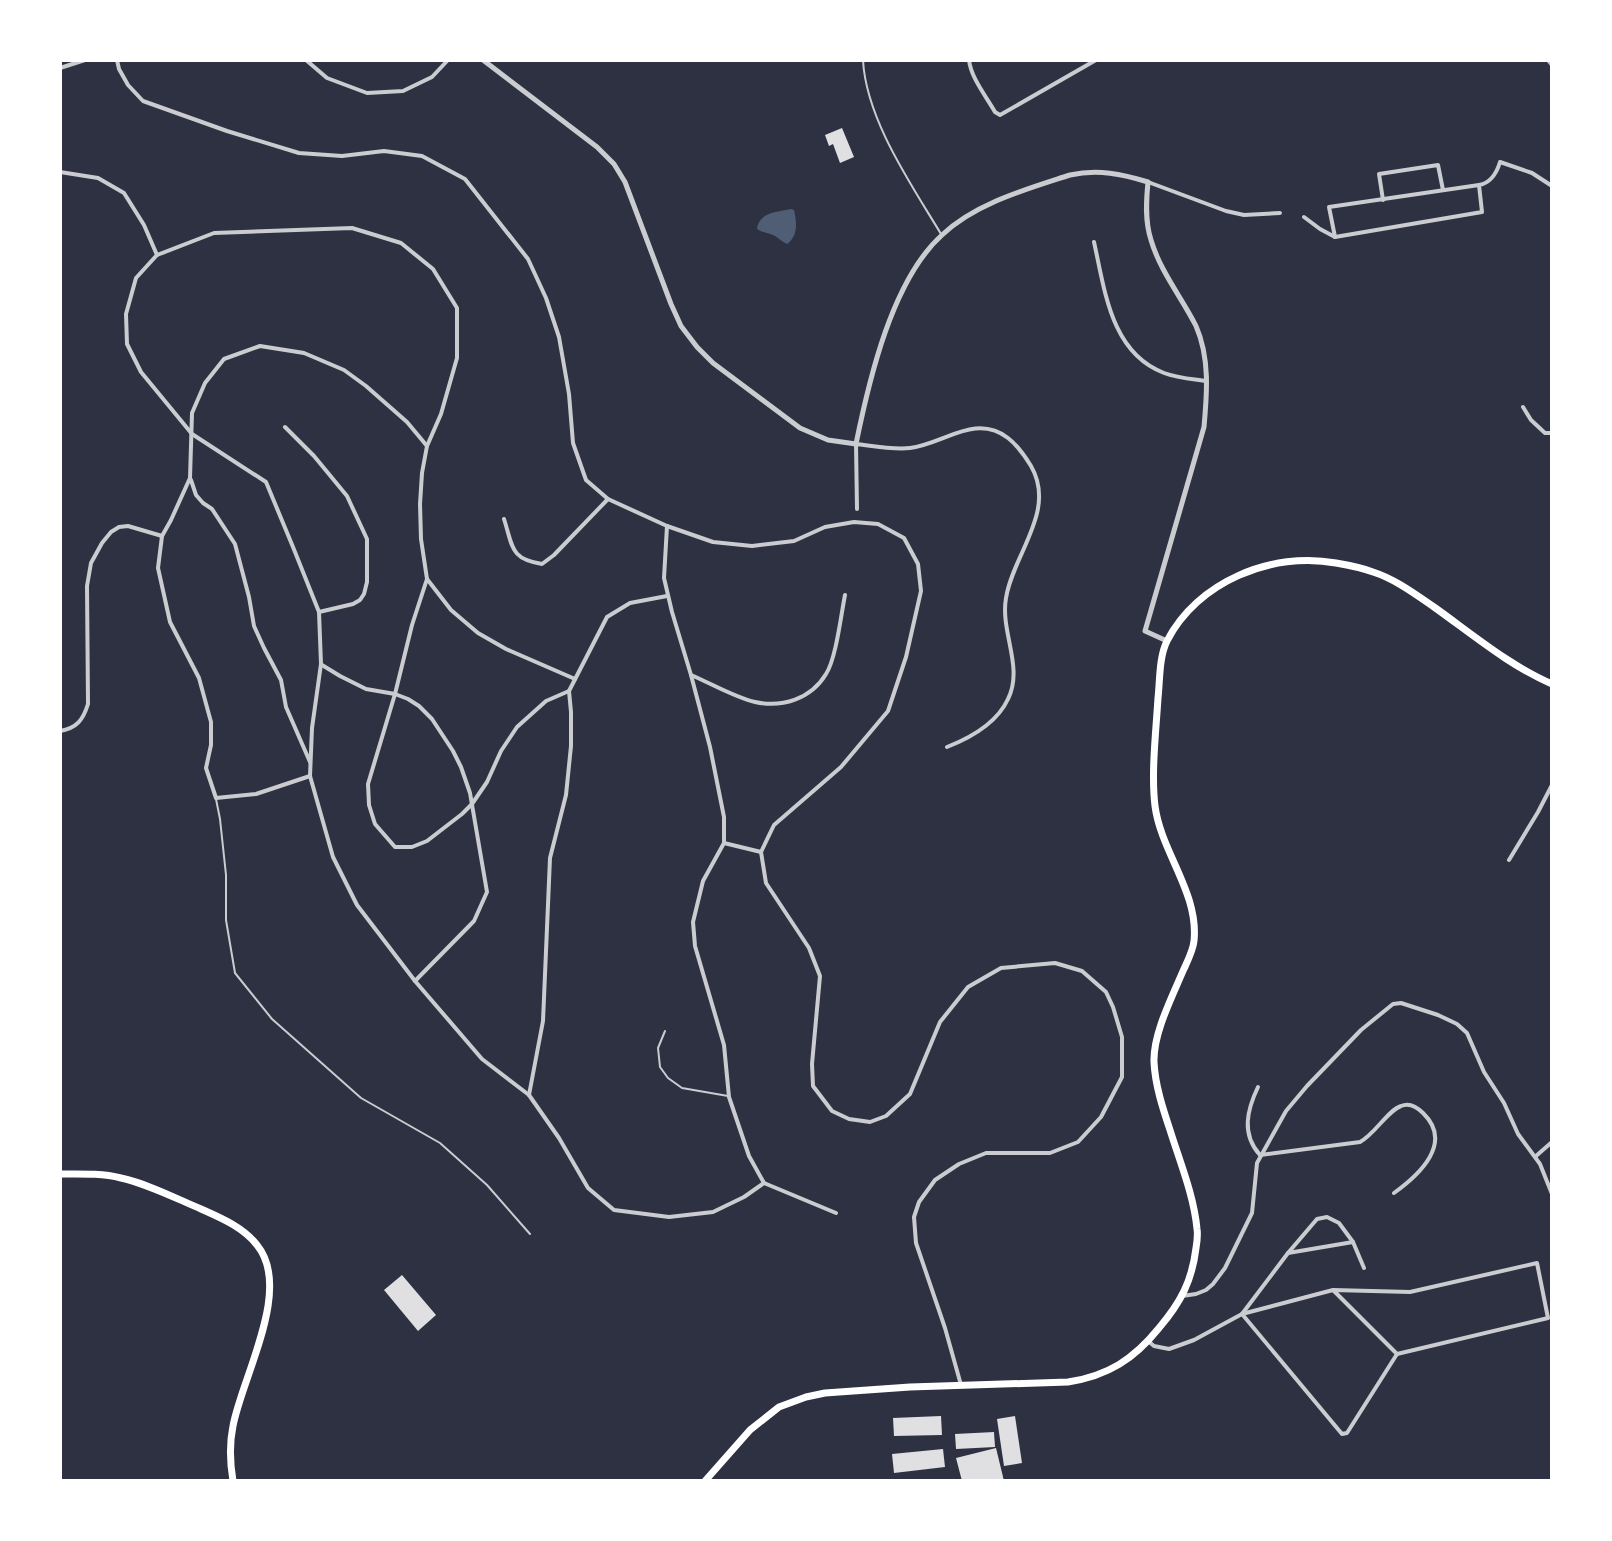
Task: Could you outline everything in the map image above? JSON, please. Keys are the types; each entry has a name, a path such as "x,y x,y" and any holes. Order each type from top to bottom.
{"main road":[{"path":"705,1481 750,1430 779,1407 806,1397 825,1393 961,1385 1057,1383 1089,1379 1110,1371 1148,1341 1182,1296 1191,1279 1198,1232 1190,1195 1161,1105 1154,1060 1161,1022 1194,941 1191,909 1181,877 1165,843 1155,807 1154,749 1160,668 1167,641 1202,598 1245,573 1266,565 1296,560 1333,562 1374,572 1394,581 1505,657 1552,684"},
{"path":"60,1174 111,1176 134,1182 224,1219 250,1238 262,1252 269,1274 270,1298 233,1427 230,1457 233,1481"}],"street":[{"path":"60,68 85,60"},
{"path":"117,60 128,85 143,101 227,131 299,153 342,156 384,151 422,156 465,179 528,259 546,298 559,337 569,394 573,443 586,480 608,499 667,526 713,542 752,546 794,541 825,527 854,522 878,524 904,538 918,564 921,591 906,657 888,711 841,767 774,825 761,852 766,883 809,948 820,976 813,1086 832,1111 849,1119 870,1122 886,1116 910,1094 940,1022 968,987 1001,968 1055,963 1082,971 1106,992 1122,1037 1122,1077 1101,1117 1078,1142 1050,1153 986,1153 959,1164 935,1180 919,1202 914,1217 916,1243 961,1385"},
{"path":"306,60 327,78 367,93 403,91 432,77 448,60"},
{"path":"483,60 597,147 614,164 625,182 681,326 713,363 800,428 828,440 910,448 980,427 994,430 1007,438 1029,462 1037,477 1040,497 1036,519 1006,597 1005,620 1014,667 1012,689 1000,713 964,740 947,747"},
{"path":"969,60 976,80 995,112 1000,115 1096,60"},
{"path":"1548,60 1552,65"},
{"path":"1335,237 1329,207 1479,185 1488,182 1500,162 1532,173 1552,186"},
{"path":"1383,200 1379,174 1438,165 1443,190"},
{"path":"60,172 98,178 124,193 144,225 157,255"},
{"path":"857,509 856,444 867,391 895,308 919,263 941,235 959,222 991,204 1081,173 1126,175 1244,215 1280,213"},
{"path":"1148,182 1147,222 1150,239 1201,337 1206,364 1207,402 1201,439 1145,631 1167,641"},
{"path":"1304,217 1335,237 1482,212 1479,185"},
{"path":"569,691 546,701 517,727 501,751 487,782 462,814 427,841 412,847 395,847 375,824 369,805 368,784 427,579 421,539 422,473 427,446 441,414 457,358 457,308 433,269 401,243 352,228 214,233 157,255 136,278 126,314 127,344 141,372 192,434 266,482 319,612 321,664 312,728 310,776 333,857 357,905 415,981 482,1059 529,1095 588,1188 614,1210 669,1217 713,1212 764,1183"},
{"path":"1094,242 1115,323 1132,353 1143,363 1165,374 1206,381"},
{"path":"310,776 256,794 216,798 206,768 211,745 211,722 199,678 170,622 158,568 162,536 190,478 192,413 205,383 224,359 260,346 304,353 344,370 385,401 427,446"},
{"path":"1523,407 1536,426 1545,433 1552,433"},
{"path":"285,427 347,496 367,539 364,594 353,604 319,612"},
{"path":"190,478 196,495 219,518 235,544 254,626 281,680 286,707 311,764"},
{"path":"504,519 515,553 526,562 542,564 608,499"},
{"path":"60,731 71,729 79,723 88,704 87,586 91,563 102,543 119,527 128,526 162,536"},
{"path":"667,526 664,578 667,596 710,747 724,817 724,843 703,881 693,922 695,946 724,1045 729,1097 749,1156 764,1183 836,1213"},
{"path":"427,579 451,610 478,633 506,649 575,679"},
{"path":"691,675 753,702 769,704 798,700 827,673 845,595"},
{"path":"529,1095 543,1021 550,858 566,795 571,746 569,691 607,617 630,603 667,596"},
{"path":"321,664 366,689 408,699 432,719 461,767 472,804 487,892 474,921 415,981"},
{"path":"1509,860 1552,785"},
{"path":"724,843 761,852"},
{"path":"1182,1296 1206,1290 1225,1268 1252,1213 1255,1171 1260,1155 1286,1111 1361,1030 1390,1006 1401,1003 1462,1027 1471,1039 1484,1072 1504,1103 1518,1134 1535,1157 1552,1194"},
{"path":"1258,1087 1248,1111 1247,1126 1252,1145 1260,1155"},
{"path":"1260,1155 1360,1142 1397,1107 1410,1104 1432,1123 1436,1142 1421,1170 1394,1193"},
{"path":"1535,1157 1552,1142"},
{"path":"1242,1314 1317,1219 1327,1217 1339,1223 1353,1242 1364,1268"},
{"path":"1288,1253 1353,1242"},
{"path":"1148,1341 1154,1346 1169,1349 1194,1340 1242,1314 1333,1290 1410,1292 1537,1263 1548,1318 1397,1354 1347,1433 1342,1434 1242,1314"},
{"path":"1333,1290 1397,1354"}],"lane":[{"path":"863,60 864,80 889,147 941,235"},
{"path":"216,798 226,875 226,920 235,973 272,1019 361,1098 440,1143 487,1185 530,1234"},
{"path":"665,1031 658,1048 660,1067 668,1078 682,1088 729,1097"}],"water":[{"path":"794,210 796,229 787,244 757,229 765,216"}],"building":[{"path":"842,128 854,157 840,163 833,144 829,146 825,135"},
{"path":"402,1275 436,1315 418,1331 384,1290"},
{"path":"941,1416 942,1435 894,1436 893,1418"},
{"path":"1015,1416 1022,1463 1004,1466 997,1419"},
{"path":"994,1432 995,1447 956,1449 955,1434"},
{"path":"996,1448 1004,1481 962,1481 956,1458"},
{"path":"943,1449 945,1467 894,1473 892,1454"}]}
